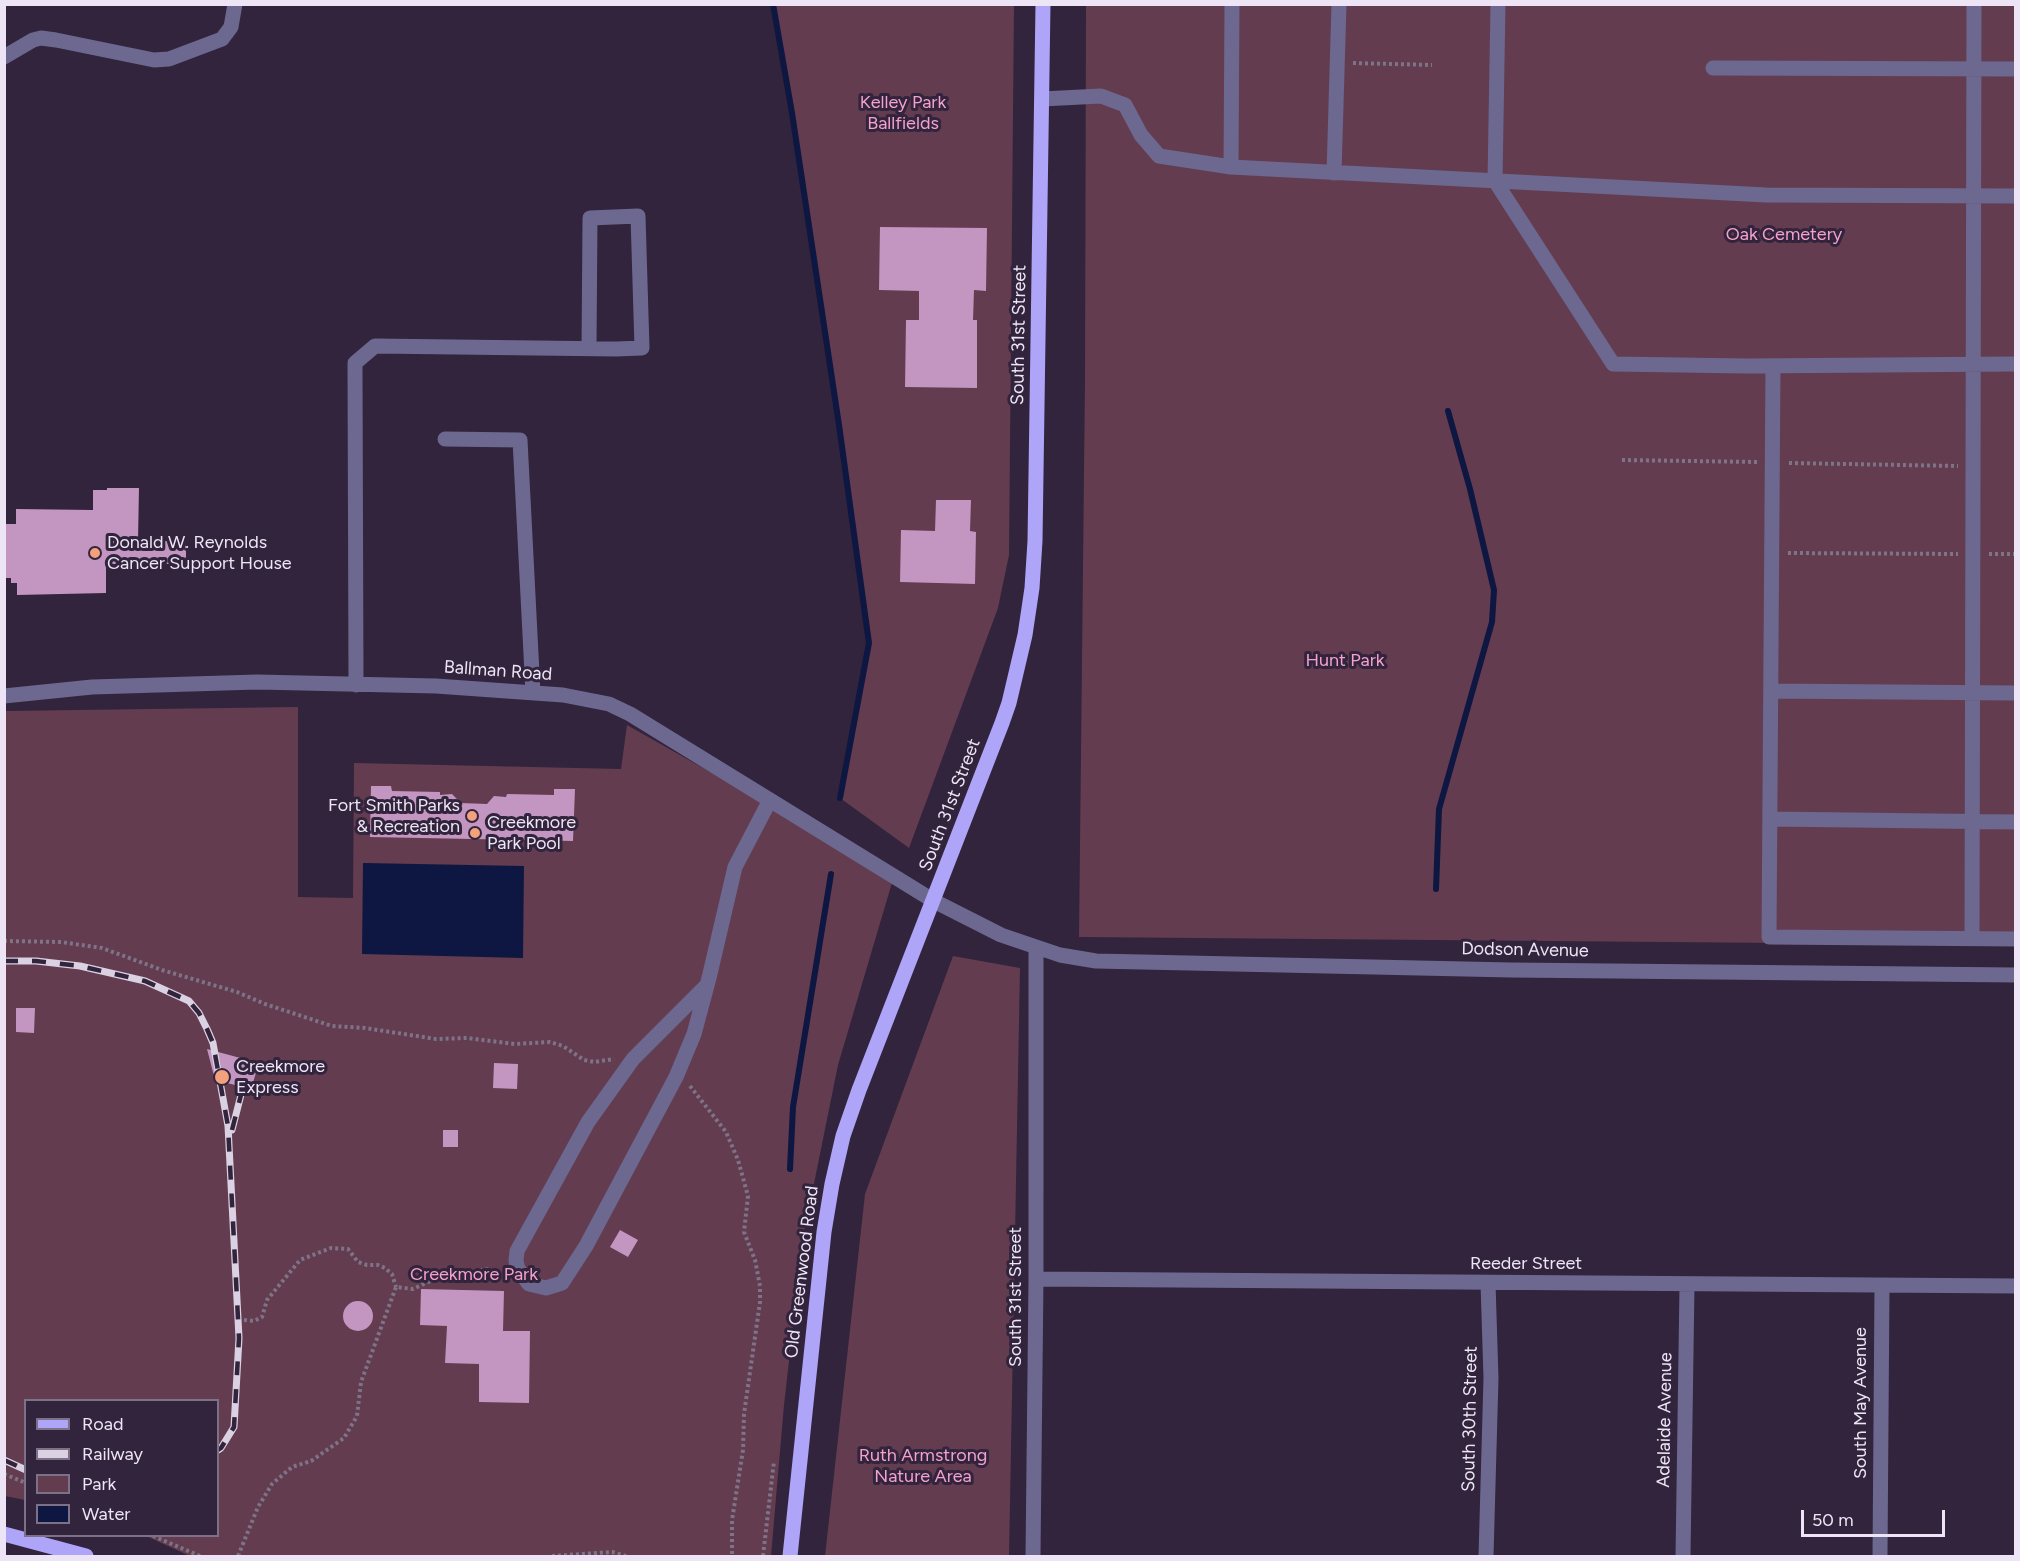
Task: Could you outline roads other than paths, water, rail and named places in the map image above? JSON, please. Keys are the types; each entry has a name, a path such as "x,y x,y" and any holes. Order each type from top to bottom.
{"main road":[{"name":"South 31st Street","path":"933,901 1009,703 1025,635 1032,588 1035,541 1043,4"},
{"name":"Old Greenwood Road","path":"790,1557 824,1232 832,1184 843,1136 859,1090 933,901"},
{"path":"4,1534 86,1557"}],"street":[{"path":"4,57 33,40 41,38 154,60 169,59 222,39 231,27 235,4"},
{"path":"1231,167 1232,4"},
{"path":"1334,173 1339,4"},
{"path":"1498,4 1495,181 1613,364 1773,366 2016,364"},
{"path":"1972,938 1974,4"},
{"path":"1713,68 2016,69"},
{"path":"1042,99 1101,96 1125,105 1141,135 1159,156 1231,167 1766,195 2016,196"},
{"path":"356,685 355,363 375,346 589,348 642,348 638,216 590,218 589,348"},
{"path":"1773,366 1769,938 2016,939"},
{"path":"445,439 520,440 533,693"},
{"name":"Ballman Road","path":"4,696 92,687 257,682 436,687 533,693 563,695 609,704 630,714 933,901"},
{"path":"1771,691 2016,693"},
{"path":"707,986 633,1059 588,1122 517,1251 518,1269 529,1284 546,1288 562,1283 586,1246 676,1077 694,1034 707,986 735,867 770,800"},
{"path":"1770,819 2016,822"},
{"name":"South 31st Street","path":"933,901 1001,935 1036,948 1036,1279 1032,1557"},
{"name":"Dodson Avenue","path":"1036,948 1060,955 1122,963 2016,975"},
{"name":"Reeder Street","path":"1036,1279 2016,1286"},
{"name":"South 30th Street","path":"1486,1557 1491,1378 1488,1283"},
{"name":"Adelaide Avenue","path":"1683,1557 1687,1285"},
{"name":"South May Avenue","path":"1880,1557 1882,1286"}],"water":[{"path":"363,863 524,866 523,958 362,954"}],"waterway":[{"path":"773,4 792,113 839,425 869,643 840,798"},
{"path":"1436,889 1439,809 1492,622 1494,590 1470,489 1448,411"},
{"path":"790,1169 793,1107 831,874"}],"railway":[{"path":"4,961 36,961 80,966 145,981 189,1001 199,1013 207,1029 213,1043 228,1126 239,1338 234,1427 219,1449"},
{"path":"232,1130 243,1087"},
{"path":"4,1460 24,1469"}],"place":[{"name":"Donald W. Reynolds Cancer Support House","path":"95,553"},
{"name":"Fort Smith Parks & Recreation","path":"472,816"},
{"name":"Creekmore Park Pool","path":"475,833"},
{"name":"Creekmore Express","path":"222,1077"}],"park label":[{"name":"Kelley Park Ballfields","path":"903,113"},
{"name":"Oak Cemetery","path":"1784,235"},
{"name":"Hunt Park","path":"1345,661"},
{"name":"Creekmore Park","path":"474,1275"},
{"name":"Ruth Armstrong Nature Area","path":"923,1466"}]}
